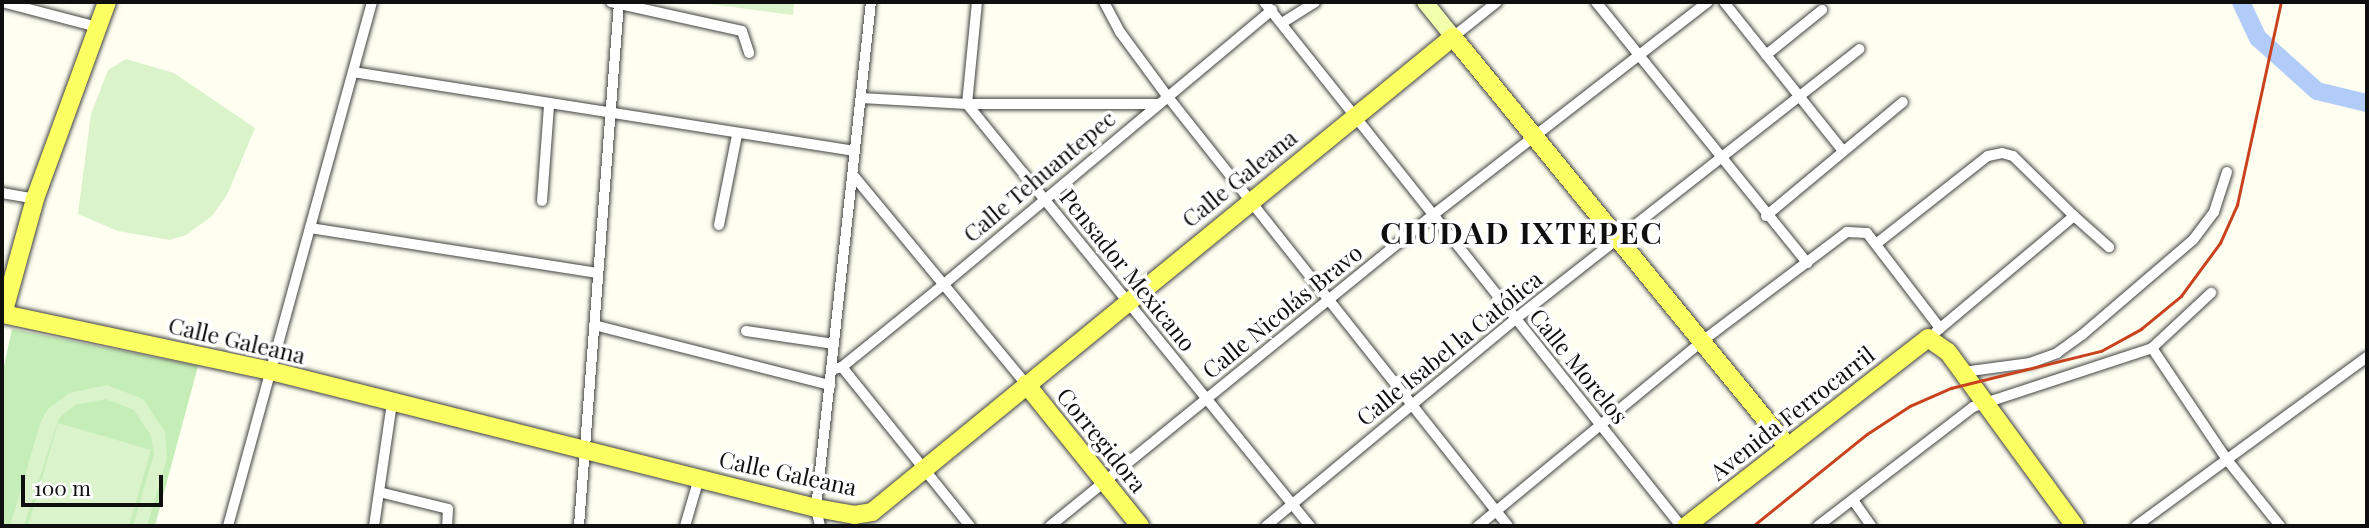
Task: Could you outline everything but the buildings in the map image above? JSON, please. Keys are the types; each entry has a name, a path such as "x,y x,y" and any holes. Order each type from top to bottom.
{"main road":[{"path":"2,315 7,275 107,2"},
{"path":"1453,37 1788,447"},
{"name":"Calle Galeana","path":"2,315 271,372 586,448 816,508 854,515 872,512 1126,300 1453,37"},
{"path":"1934,333 2075,526"},
{"name":"Avenida Ferrocarril","path":"1683,526 1934,333"},
{"name":"Corregidora","path":"1026,384 1140,526"}],"street":[{"path":"2,2 97,27"},
{"path":"228,526 372,2"},
{"path":"579,526 616,2 743,31 749,53"},
{"path":"820,526 816,508 830,385 836,369 834,344 871,2"},
{"path":"967,104 977,2"},
{"path":"1104,2 1119,32 1168,97 1331,297 1508,526"},
{"path":"1282,23 1315,2"},
{"path":"1425,2 1453,37 1497,2"},
{"path":"1596,2 1721,162 1807,263"},
{"name":"Calle Nicolás Bravo","path":"1050,526 1433,215 1536,139 1708,2"},
{"path":"1724,2 1842,150"},
{"name":"Calle Tehuantepec","path":"836,369 943,285 1042,198 1168,97 1268,6"},
{"name":"Calle Morelos","path":"1268,6 1514,320 1683,526"},
{"path":"1766,55 1822,10"},
{"name":"Calle Isabel la Católica","path":"1266,526 1514,320 1721,162 1860,49"},
{"path":"354,72 549,106 855,152"},
{"path":"861,98 967,104 1158,104"},
{"path":"1766,216 1842,150 1903,102"},
{"name":"Pensador Mexicano","path":"967,104 1310,526"},
{"path":"542,201 549,106"},
{"path":"719,225 737,135"},
{"path":"1876,244 1988,156 2002,153 2013,156 2109,247"},
{"path":"1963,372 2029,363 2057,353 2082,335 2193,240 2214,212 2227,172"},
{"path":"853,175 1026,384"},
{"path":"2,193 35,199"},
{"path":"1478,526 1701,342 1847,232 1862,230 1876,244 1934,333 2074,216"},
{"path":"310,228 597,273"},
{"path":"1818,526 1983,402 2065,380 2152,348 2211,293"},
{"path":"594,325 830,385"},
{"path":"746,331 834,344"},
{"path":"2152,348 2228,461 2280,526"},
{"path":"2136,526 2363,360 2367,373"},
{"path":"836,369 970,526"},
{"path":"374,526 392,402"},
{"path":"685,526 699,478"},
{"path":"379,492 449,509 447,526"},
{"path":"1853,500 1871,526"}],"green space":[{"path":"695,2 794,2 793,15"},
{"path":"126,59 174,73 255,128 227,195 212,216 186,235 170,240 118,231 78,214 91,114 108,70"},
{"path":"12,329 198,366 155,526 2,526 2,375"},
{"path":"107,385 143,399 165,432 167,458 147,526 133,526 154,454 151,436 134,410 106,399 75,405 59,418 24,526 10,526 41,421 48,409 69,393"},
{"path":"58,423 151,450 129,526 28,526"}],"waterway":[{"path":"2241,2 2258,38 2317,91 2367,103"}],"railway":[{"path":"1753,526 1867,434 1910,406 1951,388 2101,351 2141,329 2181,296 2220,243 2237,205 2281,2"}],"district":[{"name":"CIUDAD IXTEPEC","path":"1522,232"}]}
